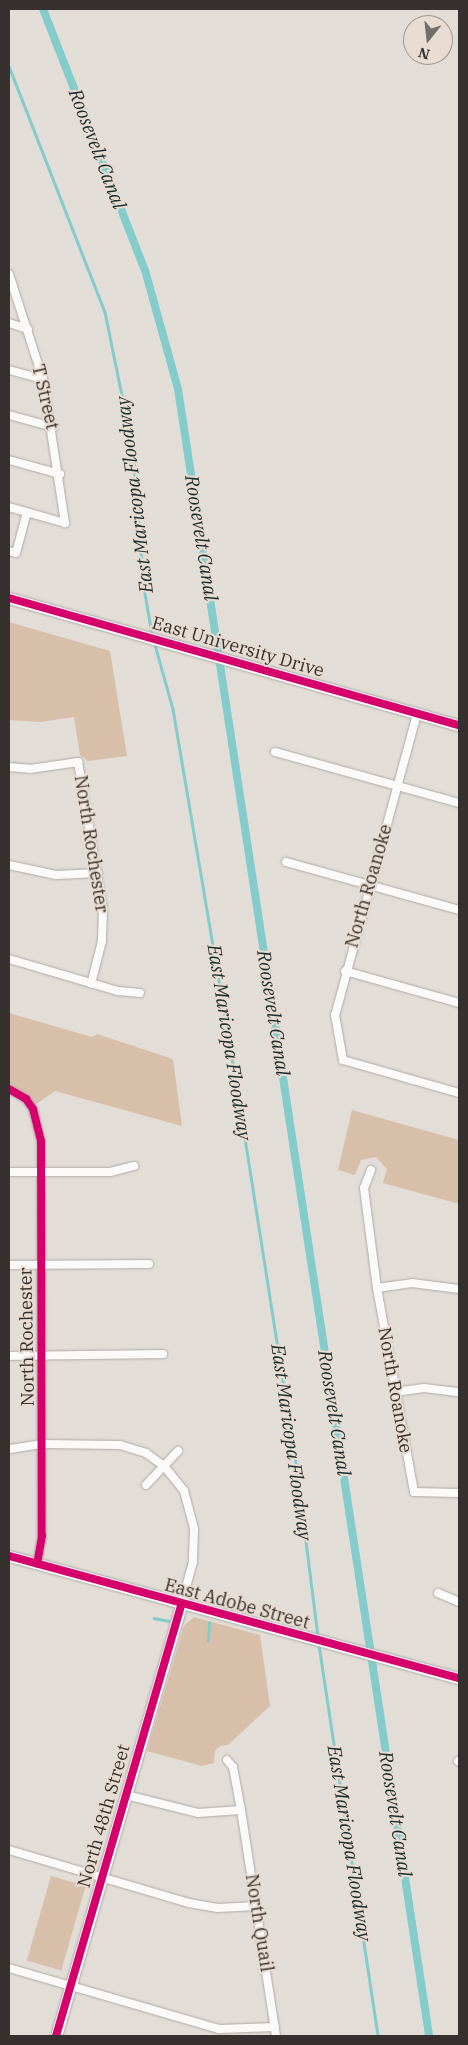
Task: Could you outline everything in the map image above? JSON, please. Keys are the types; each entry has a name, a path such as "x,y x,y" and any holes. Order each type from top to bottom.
{"street":[{"name":"T Street","path":"9,277 28,328 43,379 53,427 65,523 28,512"},
{"path":"9,323 28,328"},
{"path":"9,370 43,379"},
{"path":"9,414 53,427"},
{"path":"9,460 60,474"},
{"path":"9,507 28,512 16,554 9,552"},
{"name":"East University Drive","path":"9,598 459,725"},
{"name":"North Roanoke","path":"417,714 345,971 335,1015 343,1060 459,1093"},
{"path":"275,752 459,803"},
{"name":"North Rochester","path":"9,767 30,769 78,762 103,910 102,941 91,984"},
{"path":"286,862 459,910"},
{"path":"9,865 56,875 98,873"},
{"path":"9,959 91,984 140,993"},
{"path":"345,971 459,1003"},
{"name":"North Rochester","path":"9,1089 26,1099 33,1109 39,1128 43,1444 42,1536 37,1564"},
{"path":"9,1172 110,1172 134,1166"},
{"name":"North Roanoke","path":"371,1170 364,1188 377,1288 414,1492 459,1493"},
{"path":"9,1264 149,1264"},
{"path":"377,1288 412,1283 459,1288"},
{"path":"9,1356 163,1354"},
{"path":"395,1392 424,1388 459,1392"},
{"path":"10,1449 43,1444 120,1445 146,1453 164,1466 184,1491 194,1530 193,1562 180,1605"},
{"path":"146,1485 178,1451"},
{"name":"East Adobe Street","path":"9,1556 180,1605 378,1655 459,1678"},
{"path":"438,1593 459,1602"},
{"name":"North 48th Street","path":"56,2036 180,1605"},
{"name":"North Quail","path":"227,1760 233,1767 241,1810 276,2036"},
{"path":"126,1795 198,1813 241,1810"},
{"path":"9,1850 101,1879 218,1908 256,1906"},
{"path":"9,1968 219,2028 275,2027"}],"shaded area":[{"path":"9,622 110,651 127,756 88,761 80,755 74,717 40,722 9,720"},
{"path":"9,1013 92,1037 97,1034 173,1059 182,1126 55,1091 35,1105 9,1082"},
{"path":"352,1110 459,1140 459,1204 383,1183 387,1169 376,1157 361,1160 355,1175 338,1170"},
{"path":"194,1617 260,1635 270,1706 228,1745 220,1746 215,1751 214,1763 202,1766 147,1751 184,1626"},
{"path":"51,1876 86,1886 61,1971 27,1961"}],"waterway":[{"name":"Roosevelt Canal","path":"43,9 145,270 178,389 429,2036"},
{"name":"East Maricopa Floodway","path":"9,66 105,312 133,450 144,588 152,634"},
{"name":"East Maricopa Floodway","path":"154,641 173,709 235,1074 298,1478 318,1637"},
{"path":"154,1618 169,1621"},
{"path":"208,1641 209,1623"},
{"name":"East Maricopa Floodway","path":"319,1645 378,2036"}],"cycle path":[{"path":"9,598 459,725"},
{"path":"9,1089 26,1099 33,1109 41,1141 42,1536 37,1564"},
{"path":"9,1556 459,1678"},
{"path":"56,2036 181,1605"}]}
